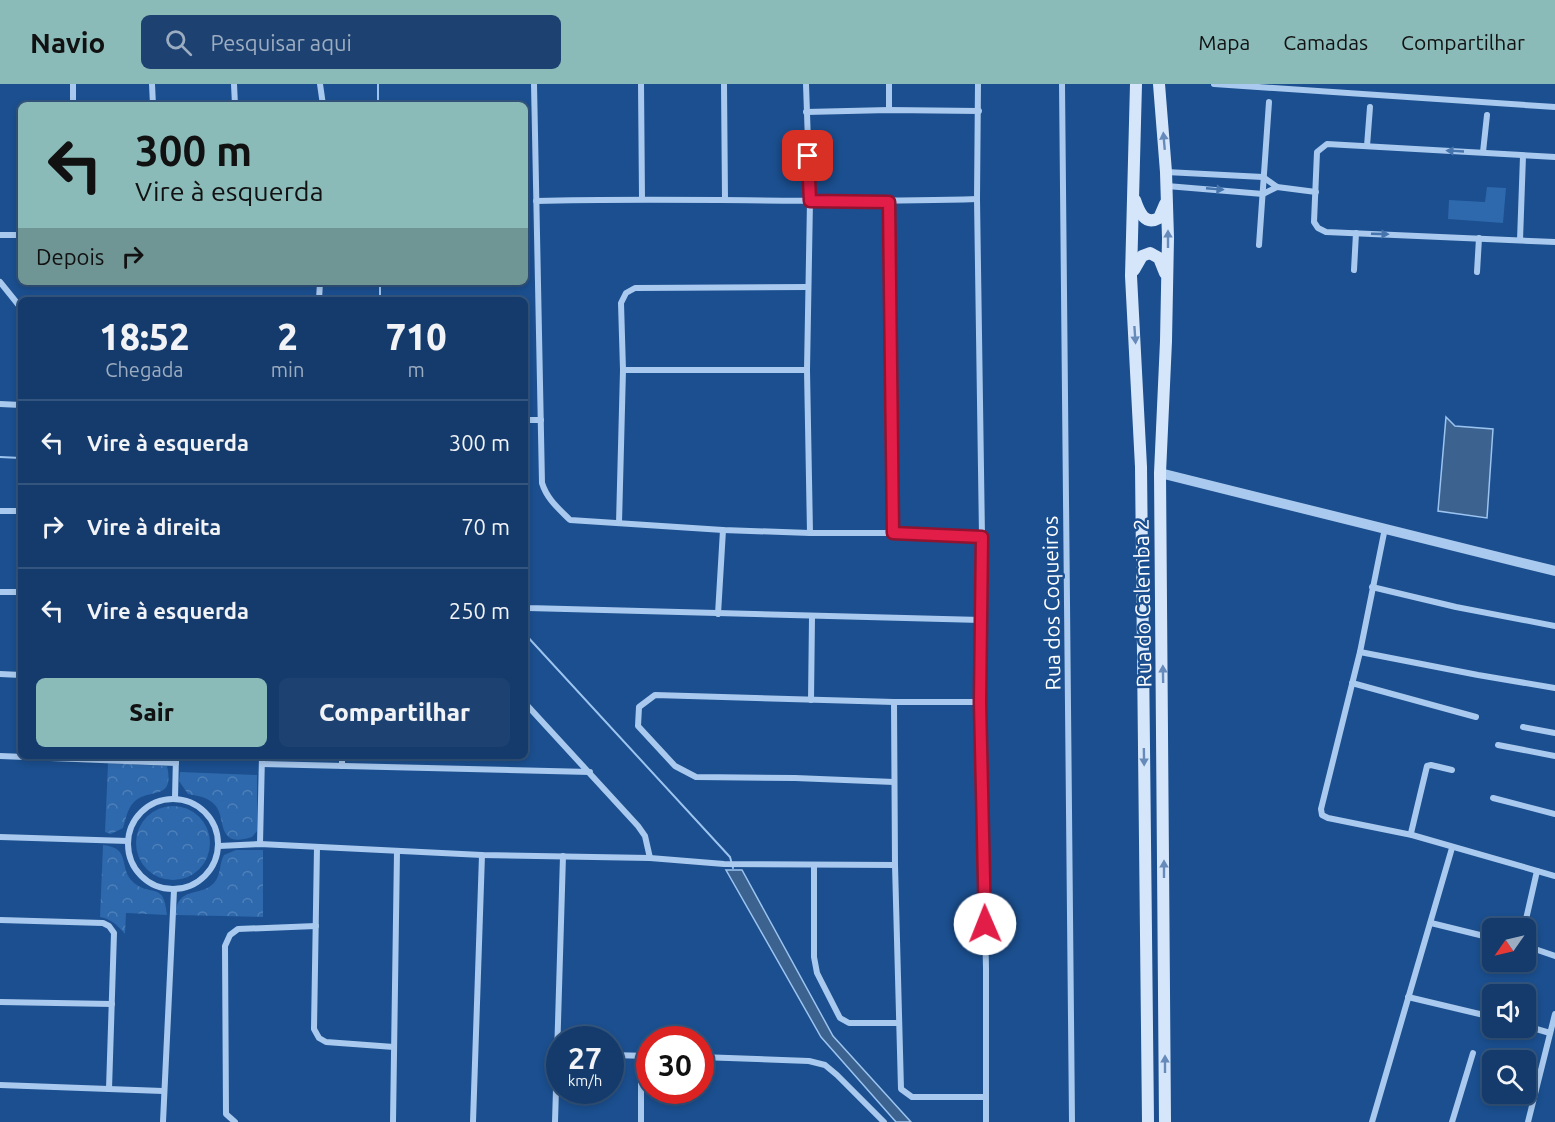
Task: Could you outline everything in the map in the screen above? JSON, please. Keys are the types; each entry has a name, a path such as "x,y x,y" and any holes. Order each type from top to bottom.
{"main road":[{"name":"Rua do Calemba 2","path":"1136,84 1131,276 1141,467 1148,1122"},
{"name":"Rua do Calemba 2","path":"1159,84 1167,192 1167,341 1160,473 1165,1122"},
{"path":"1134,196 1140,212 1146,220 1150,221 1159,218 1167,192"},
{"path":"1131,276 1137,261 1150,253 1159,258 1167,280"}],"street":[{"path":"73,84 73,102"},
{"path":"152,84 153,102"},
{"path":"234,84 235,102"},
{"path":"320,84 323,102"},
{"path":"534,84 542,483 545,494 551,502 570,520 723,530 982,537"},
{"path":"641,84 642,198"},
{"path":"724,84 725,199"},
{"path":"806,84 810,201 807,370 810,533"},
{"path":"889,110 890,84"},
{"path":"978,84 977,199 982,537 980,702 986,957 986,1122"},
{"name":"Rua dos Coqueiros","path":"1062,84 1072,1122"},
{"path":"1214,84 1555,107"},
{"path":"1259,245 1269,102"},
{"path":"1367,146 1370,107"},
{"path":"806,112 979,111"},
{"path":"1483,152 1487,115"},
{"path":"1555,157 1327,144 1317,152 1314,222 1318,228 1326,232 1555,242"},
{"path":"1520,240 1523,156"},
{"path":"1166,171 1263,177 1277,188"},
{"path":"1167,192 1263,194 1277,188 1316,192"},
{"path":"536,201 642,198 889,202 977,199"},
{"path":"889,202 893,533"},
{"path":"1354,270 1356,233"},
{"path":"0,235 18,235"},
{"path":"1477,272 1479,238"},
{"path":"0,282 3,293 18,306"},
{"path":"619,523 623,370 621,303 630,289 808,287"},
{"path":"623,370 807,370"},
{"path":"0,405 18,405"},
{"path":"528,420 541,420"},
{"path":"1160,473 1555,571"},
{"path":"0,511 18,511"},
{"path":"1385,528 1360,652 1321,809 1322,815 1412,836 1555,876"},
{"path":"718,614 723,530"},
{"path":"1372,587 1456,607 1555,626"},
{"path":"0,592 18,592"},
{"path":"528,608 981,620"},
{"path":"811,700 812,617"},
{"path":"1360,652 1555,688"},
{"path":"0,674 18,675"},
{"path":"1352,683 1476,717"},
{"path":"894,782 696,777 675,766 638,726 639,707 655,695 894,702 980,702"},
{"path":"894,702 895,865 903,1092 912,1097 986,1097"},
{"path":"528,706 638,826 645,836 650,858"},
{"path":"1523,727 1555,733"},
{"path":"1498,745 1555,756"},
{"path":"0,756 18,756"},
{"path":"176,759 176,798"},
{"path":"260,844 262,759"},
{"path":"342,759 342,766"},
{"path":"262,764 590,772"},
{"path":"1412,836 1427,766 1452,770"},
{"path":"176,798 196,805 208,815 219,846 213,866 204,876 193,884 174,890 157,886 142,877 133,866 128,841 133,822 146,807 159,801 176,798"},
{"path":"1493,798 1555,814"},
{"path":"0,837 128,841"},
{"path":"219,846 260,844 482,855 650,858 724,864 895,865"},
{"path":"317,847 314,1029 319,1038 326,1042 394,1047"},
{"path":"1372,1122 1452,848"},
{"path":"393,1122 398,851"},
{"path":"473,1122 482,855"},
{"path":"560,1026 563,856"},
{"path":"814,866 814,957 817,973 840,1018 849,1023 899,1023"},
{"path":"1526,918 1538,871"},
{"path":"163,1122 174,890"},
{"path":"0,920 110,926 114,933 109,1089"},
{"path":"1431,923 1482,936"},
{"path":"235,1122 226,1114 225,946 230,935 238,929 316,926"},
{"path":"1536,949 1555,956"},
{"path":"1408,997 1482,1015"},
{"path":"0,1002 112,1004"},
{"path":"1528,1122 1555,1014"},
{"path":"1536,1029 1550,1034"},
{"path":"1452,1122 1473,1053"},
{"path":"714,1058 809,1061 825,1065 884,1122"},
{"path":"0,1085 163,1091"},
{"path":"555,1122 556,1104"},
{"path":"640,1104 640,1122"}],"green space":[{"path":"1487,187 1506,188 1503,223 1448,219 1449,200 1485,202"},
{"path":"108,763 167,766 169,777 167,785 160,792 147,795 134,802 128,811 123,828 111,834 105,832"},
{"path":"180,772 257,775 257,831 252,837 240,840 227,836 215,805 199,796 188,794 179,781"},
{"path":"166,806 180,806 194,812 204,822 210,836 210,850 204,864 194,874 180,880 166,880 152,874 142,864 136,850 136,836 142,822 152,812"},
{"path":"103,845 118,850 133,882 140,887 160,893 167,915 126,913 125,934 111,921 100,917"},
{"path":"236,850 263,850 263,917 175,915 180,899 214,883 224,855"}],"shaded area":[{"path":"1446,417 1455,426 1493,429 1487,518 1438,511"},
{"path":"726,870 742,870 833,1036 911,1122 896,1122 821,1037"}],"waterway":[{"path":"378,84 378,102"},
{"path":"380,285 380,297"},
{"path":"0,457 18,458"},
{"path":"528,637 730,857 733,868"}],"route":[{"path":"808,156 810,201 889,202 893,533 982,537 980,702 985,924"}]}
